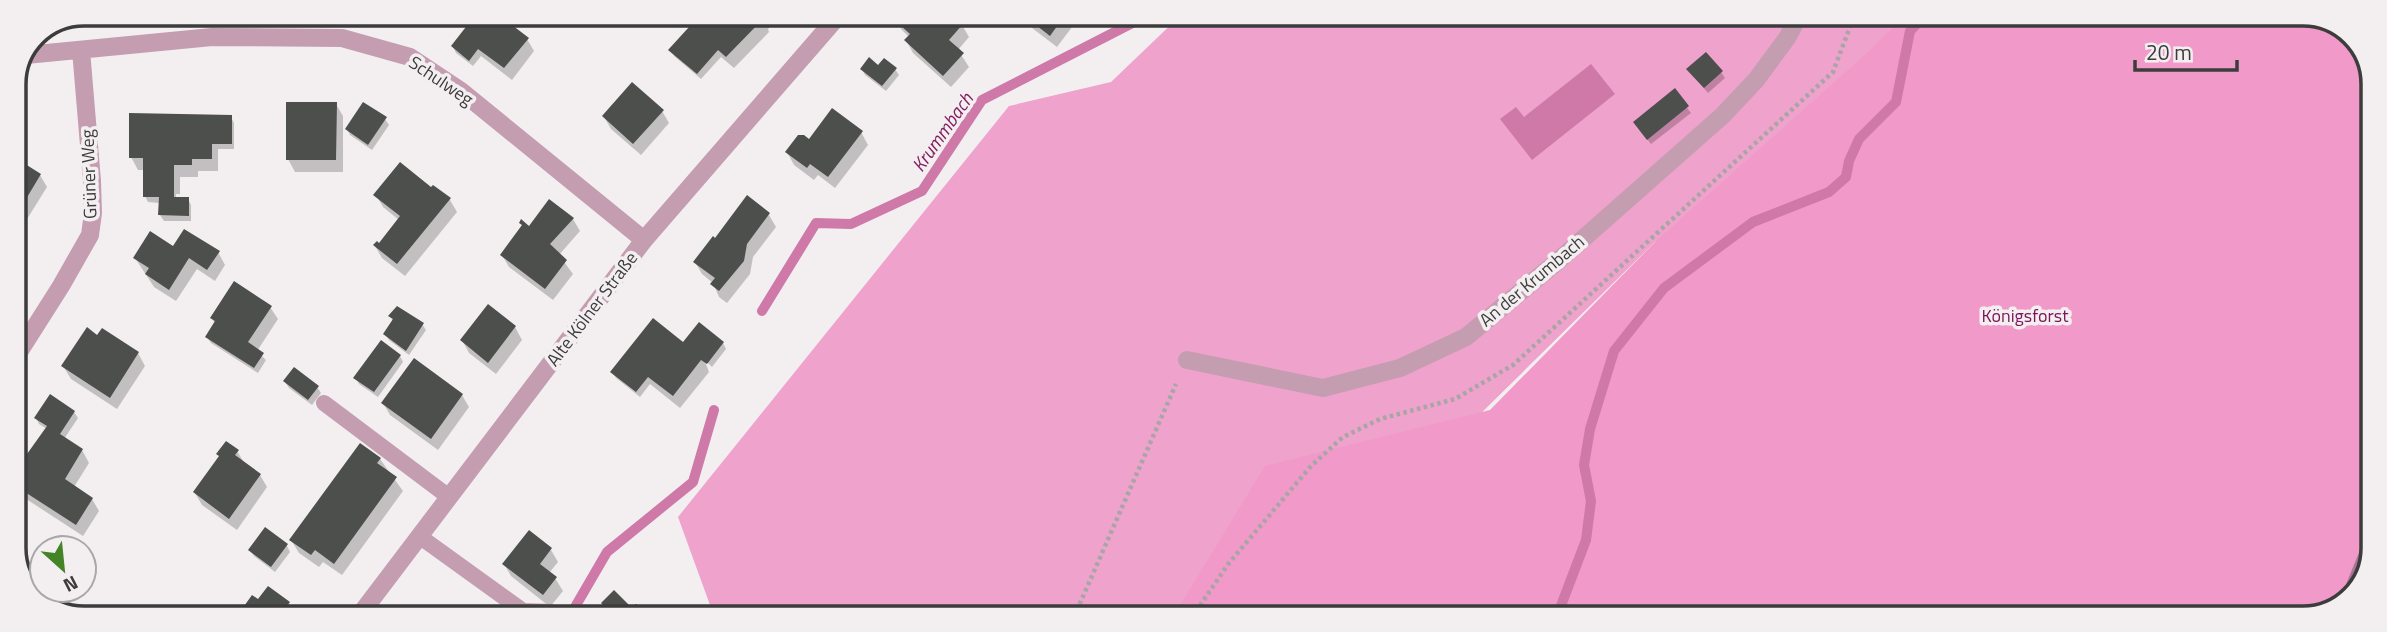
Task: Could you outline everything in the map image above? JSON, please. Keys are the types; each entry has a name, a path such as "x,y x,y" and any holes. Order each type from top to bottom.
{"street":[{"name":"Alte Kölner Straße","path":"366,606 644,240 829,26"},
{"name":"An der Krumbach","path":"1187,359 1323,388 1401,368 1466,337 1559,260 1722,116 1756,80 1794,26"},
{"name":"Schulweg","path":"35,54 212,37 342,38 410,57 461,91 644,240"},
{"name":"Grüner Weg","path":"26,341 90,235 93,213 92,181 81,50"}],"lane":[{"path":"324,403 449,496"},
{"path":"419,536 516,606"}],"path":[{"path":"1200,606 1229,564 1311,466 1343,437 1380,419 1455,399 1513,365 1833,72 1850,26"},
{"path":"1079,606 1187,359"}],"shaded area":[{"path":"1170,26 1957,26 1655,242 1471,423 1227,606 709,606 678,517 1009,106 1111,82"},
{"path":"1591,64 1615,94 1532,160 1500,119 1516,107 1524,117"}],"green space":[{"name":"Königsforst","path":"1895,26 2303,26 2332,34 2346,46 2353,55 2361,80 2361,548 2355,573 2338,594 2321,603 2303,606 1180,606 1265,466 1490,410 1655,242"}],"building":[{"path":"467,26 513,26 529,38 504,68 478,49 469,61 451,46"},
{"path":"690,26 756,26 726,57 718,50 697,74 668,50"},
{"path":"901,26 961,26 949,40 964,53 943,76 904,40 910,34"},
{"path":"1037,26 1057,26 1050,36"},
{"path":"1706,52 1723,71 1704,88 1686,69"},
{"path":"869,57 878,65 884,58 897,68 882,86 860,69"},
{"path":"632,82 664,110 633,144 602,116"},
{"path":"1675,88 1689,106 1647,140 1633,122"},
{"path":"286,102 337,102 336,160 286,160"},
{"path":"363,102 387,117 368,145 345,129"},
{"path":"832,108 863,131 828,177 810,164 807,168 785,152 798,135 809,139"},
{"path":"129,113 232,115 232,144 212,144 212,159 192,159 192,165 174,165 174,197 189,197 189,216 158,215 159,197 143,197 143,158 129,158"},
{"path":"400,162 431,187 433,185 451,198 397,264 373,245 377,241 379,243 400,216 373,195"},
{"path":"26,165 41,174 26,199"},
{"path":"747,195 770,213 747,244 744,261 719,291 710,284 715,278 693,262"},
{"path":"549,199 574,218 550,244 567,260 545,289 500,255 522,225 519,223 521,219 529,226"},
{"path":"184,229 220,251 207,270 189,258 169,290 145,274 149,268 133,258 150,231 173,246"},
{"path":"234,281 272,306 248,342 264,353 254,368 205,337 215,321 210,318"},
{"path":"488,304 516,326 488,363 460,340"},
{"path":"397,306 424,323 406,351 383,334 393,319 388,316"},
{"path":"653,318 683,342 699,322 724,342 707,364 701,360 673,396 648,377 636,392 610,372"},
{"path":"87,327 97,335 102,328 139,352 110,398 61,366"},
{"path":"381,340 401,355 374,392 353,378"},
{"path":"414,358 463,394 431,439 381,403"},
{"path":"294,367 319,386 308,400 283,381"},
{"path":"50,394 75,411 60,434 83,449 65,479 93,498 76,525 26,493 26,455 47,426 34,418"},
{"path":"226,441 239,450 235,455 261,474 229,519 193,492 219,456 216,454"},
{"path":"360,443 381,458 377,463 397,477 334,564 315,550 311,555 289,540"},
{"path":"265,527 288,544 271,567 248,550"},
{"path":"529,530 552,548 540,564 557,577 543,595 502,564"},
{"path":"268,586 290,602 287,606 244,606 252,595 258,599"},
{"path":"614,590 630,606 604,606 601,603"}],"waterway":[{"name":"Krummbach","path":"762,311 816,223 851,224 922,191 982,100 1127,26"},
{"path":"1561,606 1586,540 1591,501 1584,465 1590,429 1614,351 1664,288 1753,222 1829,192 1846,177 1849,161 1859,139 1896,102 1910,31 1915,26"},
{"name":"Krummbach","path":"576,606 607,552 693,482 714,410"}]}
